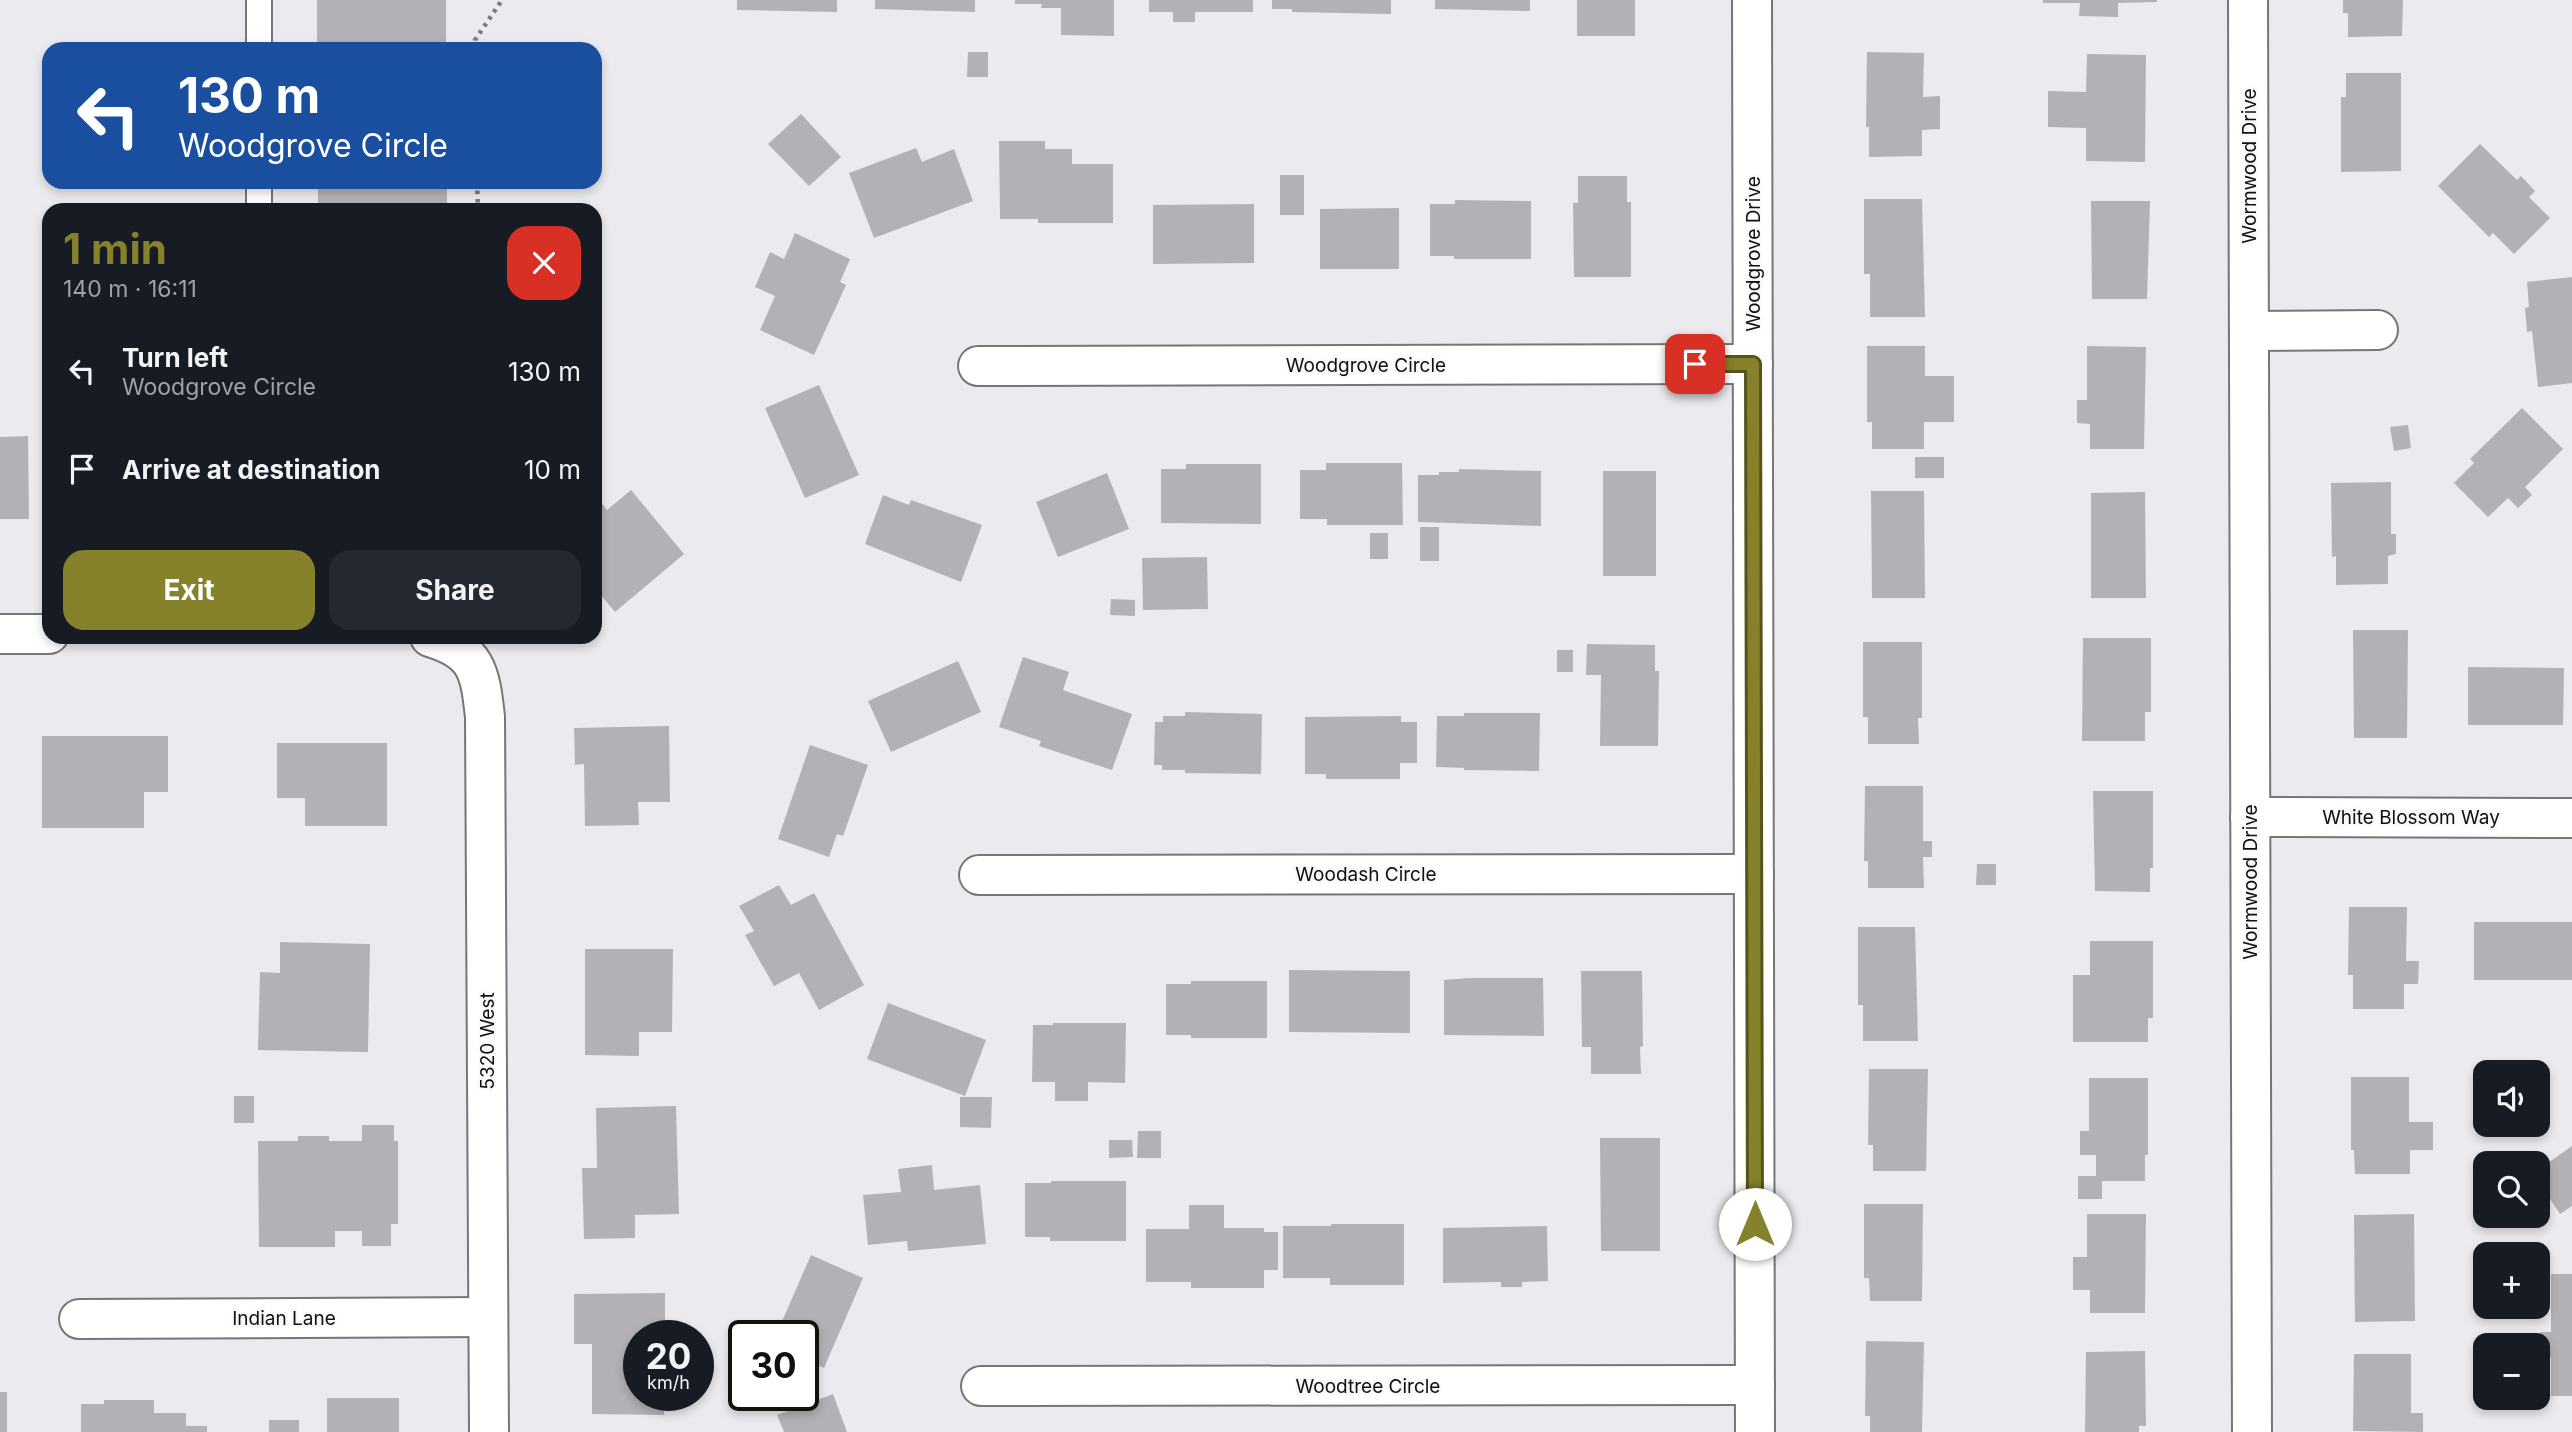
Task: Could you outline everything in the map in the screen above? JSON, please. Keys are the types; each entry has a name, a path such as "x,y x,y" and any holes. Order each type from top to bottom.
{"street":[{"name":"Woodgrove Drive","path":"1752,0 1755,1432"},
{"name":"Wormwood Drive","path":"2248,0 2252,1432"},
{"path":"2249,331 2378,330"},
{"name":"Woodgrove Circle","path":"978,366 1753,364"},
{"path":"0,634 42,634"},
{"name":"5320 West","path":"450,644 467,654 478,672 485,717 489,1432"},
{"name":"White Blossom Way","path":"2250,817 2572,818"},
{"name":"Woodash Circle","path":"979,875 1754,874"},
{"name":"Indian Lane","path":"79,1319 488,1317"},
{"name":"Woodtree Circle","path":"981,1386 1755,1385"}],"lane":[{"path":"259,0 259,42"}],"path":[{"path":"475,42 502,0"}],"building":[{"path":"317,0 446,0 446,42 317,42"},
{"path":"737,0 837,0 837,12 737,10"},
{"path":"875,0 975,0 975,12 875,9"},
{"path":"1015,0 1114,0 1114,36 1061,35 1061,8 1041,8 1042,4 1015,4"},
{"path":"1149,0 1253,0 1253,12 1195,12 1195,22 1173,22 1173,12 1149,12"},
{"path":"1272,0 1391,0 1391,14 1292,12 1292,9 1272,9"},
{"path":"1435,0 1530,0 1530,11 1435,9"},
{"path":"1577,0 1635,0 1635,36 1577,36"},
{"path":"2043,0 2157,2 2118,3 2118,17 2079,16 2080,3 2043,3"},
{"path":"2343,0 2403,0 2402,36 2348,37 2348,13 2343,13"},
{"path":"968,52 988,52 988,77 967,77"},
{"path":"1867,52 1924,53 1923,97 1940,96 1940,129 1922,130 1922,156 1869,157 1869,127 1866,127"},
{"path":"2087,54 2146,55 2145,162 2086,161 2086,128 2048,127 2048,91 2086,92"},
{"path":"2346,73 2401,73 2401,171 2341,172 2341,97 2346,97"},
{"path":"801,114 841,157 809,186 768,144"},
{"path":"999,141 1045,141 1045,149 1072,149 1072,164 1113,164 1113,223 1038,223 1038,219 1000,219"},
{"path":"2480,144 2517,180 2521,176 2535,191 2529,197 2550,218 2514,254 2493,233 2489,237 2438,186"},
{"path":"916,148 922,162 954,149 973,201 874,238 849,173"},
{"path":"1280,175 1304,175 1304,215 1280,215"},
{"path":"1578,176 1627,176 1627,202 1631,202 1631,277 1574,277 1573,203 1578,203"},
{"path":"318,189 447,189 447,203 318,203"},
{"path":"1864,199 1922,199 1925,317 1870,317 1870,274 1864,274"},
{"path":"1455,200 1531,201 1531,259 1454,259 1454,256 1430,256 1430,204 1455,204"},
{"path":"2091,201 2150,201 2147,299 2092,299"},
{"path":"1254,204 1254,263 1153,264 1153,205"},
{"path":"1399,208 1399,269 1320,269 1320,209"},
{"path":"795,233 850,259 840,282 846,285 814,355 760,330 775,296 755,287 770,252 784,259"},
{"path":"2572,277 2572,383 2538,387 2532,331 2527,332 2527,282"},
{"path":"1867,346 1925,346 1925,376 1954,376 1954,422 1924,422 1924,449 1872,449 1872,422 1867,422"},
{"path":"2087,346 2146,347 2144,449 2090,449 2090,424 2077,423 2077,400 2087,400"},
{"path":"819,385 859,475 805,498 765,408"},
{"path":"2522,408 2563,449 2525,487 2532,495 2518,508 2508,498 2488,517 2454,483 2474,463 2470,459"},
{"path":"2408,425 2411,448 2394,451 2390,427"},
{"path":"28,436 29,519 0,519 0,437"},
{"path":"1915,457 1944,457 1944,478 1915,478"},
{"path":"1326,463 1402,463 1403,525 1327,525 1327,519 1300,519 1300,470 1326,470"},
{"path":"1186,464 1261,464 1261,524 1161,523 1161,469 1186,469"},
{"path":"1459,469 1541,471 1541,526 1418,522 1418,475 1439,475 1439,472 1459,472"},
{"path":"1603,471 1656,471 1656,576 1603,576"},
{"path":"1107,473 1129,529 1058,557 1036,502"},
{"path":"2391,482 2391,534 2396,534 2396,554 2388,556 2388,584 2336,585 2336,556 2332,557 2331,483"},
{"path":"631,490 684,554 615,612 602,596 602,504 607,510"},
{"path":"1871,491 1924,491 1925,598 1872,598"},
{"path":"2145,492 2146,598 2091,598 2091,493"},
{"path":"883,495 909,505 911,500 982,525 961,582 865,544"},
{"path":"1420,527 1439,527 1439,561 1420,561"},
{"path":"1370,533 1388,533 1388,559 1370,559"},
{"path":"1207,557 1208,609 1143,610 1142,558"},
{"path":"1111,599 1135,600 1135,616 1110,615"},
{"path":"2353,630 2408,630 2407,738 2354,738"},
{"path":"2083,638 2151,638 2151,712 2145,712 2145,741 2082,741"},
{"path":"1863,642 1922,642 1922,718 1918,718 1919,744 1868,744 1868,717 1863,717"},
{"path":"1587,644 1655,645 1655,671 1659,671 1658,746 1600,746 1601,675 1586,675"},
{"path":"1557,650 1573,650 1573,672 1557,672"},
{"path":"1023,657 1069,672 1063,690 1132,714 1112,770 1039,746 1041,741 999,727"},
{"path":"958,661 981,712 891,752 868,701"},
{"path":"2468,667 2564,668 2563,725 2468,725"},
{"path":"1185,712 1262,714 1261,774 1185,773 1185,770 1162,770 1162,765 1154,765 1155,722 1163,722 1163,716 1185,716"},
{"path":"1464,713 1540,713 1539,771 1436,767 1437,716 1464,716"},
{"path":"1401,716 1401,722 1417,722 1417,763 1400,763 1400,779 1326,779 1326,774 1305,774 1305,717"},
{"path":"669,726 670,802 638,802 639,825 585,826 584,764 575,765 574,728"},
{"path":"42,736 168,736 168,792 144,792 144,828 42,828"},
{"path":"277,743 387,743 387,826 305,826 305,798 277,798"},
{"path":"810,745 868,765 843,836 837,834 829,857 778,839"},
{"path":"1865,786 1923,786 1923,841 1932,841 1932,857 1923,857 1924,888 1868,888 1868,861 1864,861"},
{"path":"2093,791 2153,791 2153,868 2150,868 2150,892 2095,891"},
{"path":"1977,864 1996,864 1996,885 1976,885"},
{"path":"779,885 791,905 814,893 864,985 819,1010 799,973 774,986 745,935 754,931 739,906"},
{"path":"2349,907 2407,907 2406,961 2419,961 2418,984 2404,984 2404,1009 2353,1009 2353,975 2348,975"},
{"path":"2474,922 2572,922 2572,980 2474,980"},
{"path":"1858,927 1915,927 1918,1041 1863,1041 1863,1005 1858,1005"},
{"path":"2090,941 2153,941 2153,1018 2148,1018 2148,1042 2073,1042 2073,975 2090,975"},
{"path":"280,942 370,944 368,1052 258,1050 260,972 280,973"},
{"path":"585,949 673,949 672,1032 639,1032 639,1056 585,1055"},
{"path":"1289,970 1410,971 1410,1033 1289,1032"},
{"path":"1581,971 1642,971 1641,1074 1591,1074 1591,1047 1582,1047"},
{"path":"1543,978 1544,1036 1444,1035 1444,980"},
{"path":"1191,981 1267,981 1267,1038 1191,1038 1191,1035 1166,1035 1166,984 1191,984"},
{"path":"888,1003 986,1040 965,1096 867,1059"},
{"path":"1126,1023 1125,1083 1088,1082 1088,1101 1055,1101 1055,1082 1032,1082 1033,1025"},
{"path":"1869,1069 1928,1069 1926,1171 1873,1171 1873,1145 1868,1145"},
{"path":"2351,1077 2409,1077 2409,1122 2433,1122 2433,1150 2410,1150 2410,1174 2355,1174 2354,1150 2351,1150"},
{"path":"2089,1078 2148,1078 2148,1155 2145,1155 2145,1181 2102,1181 2102,1199 2078,1199 2078,1176 2096,1176 2096,1155 2080,1155 2080,1131 2089,1131"},
{"path":"234,1096 254,1096 254,1123 234,1123"},
{"path":"960,1097 992,1097 991,1128 960,1127"},
{"path":"676,1106 679,1214 635,1215 635,1238 584,1239 582,1168 597,1168 596,1108"},
{"path":"362,1125 394,1125 394,1141 398,1141 398,1224 391,1224 391,1246 362,1246 362,1231 335,1231 335,1247 259,1247 258,1141 298,1141 298,1136 329,1136 329,1141 362,1141"},
{"path":"1138,1131 1161,1131 1161,1158 1137,1158"},
{"path":"1600,1138 1660,1138 1660,1251 1601,1251"},
{"path":"1109,1140 1132,1140 1133,1157 1109,1158"},
{"path":"2572,1146 2572,1206 2560,1214 2550,1199 2550,1162"},
{"path":"932,1165 934,1190 980,1185 986,1244 908,1251 907,1241 868,1245 863,1195 901,1192 898,1169"},
{"path":"1126,1181 1126,1241 1050,1241 1050,1237 1025,1237 1025,1183"},
{"path":"1864,1204 1923,1204 1922,1301 1870,1301 1869,1278 1864,1278"},
{"path":"1189,1205 1224,1205 1224,1228 1264,1228 1264,1232 1278,1232 1278,1270 1264,1270 1264,1288 1191,1288 1191,1282 1146,1282 1146,1229 1189,1229"},
{"path":"2087,1214 2146,1214 2145,1313 2090,1313 2090,1290 2073,1290 2073,1257 2087,1257"},
{"path":"2414,1214 2415,1321 2355,1322 2354,1215"},
{"path":"1404,1224 1404,1285 1330,1285 1330,1278 1283,1278 1283,1226"},
{"path":"1547,1226 1548,1281 1522,1282 1522,1287 1501,1287 1501,1282 1443,1283 1443,1228"},
{"path":"811,1255 863,1278 824,1368 819,1366 819,1320 783,1320"},
{"path":"2551,1274 2572,1274 2572,1396 2551,1396 2550,1333 2540,1332 2551,1332"},
{"path":"665,1293 665,1320 623,1320 623,1411 664,1411 664,1415 592,1414 592,1344 574,1344 574,1294"},
{"path":"1866,1341 1924,1342 1922,1432 1870,1432 1870,1416 1865,1416"},
{"path":"2145,1351 2146,1426 2139,1426 2139,1432 2085,1432 2086,1352"},
{"path":"2354,1354 2411,1354 2411,1413 2423,1413 2423,1432 2353,1431"},
{"path":"0,1392 7,1392 7,1432 0,1432"},
{"path":"833,1394 847,1432 784,1432 777,1415 788,1411 819,1411 819,1399"},
{"path":"327,1398 399,1398 399,1432 327,1432"},
{"path":"104,1400 154,1400 154,1413 186,1413 186,1426 207,1426 207,1432 81,1432 81,1404 104,1404"},
{"path":"269,1420 299,1420 299,1432 269,1432"}],"route":[{"path":"1695,364 1753,364 1755,1224"}]}
